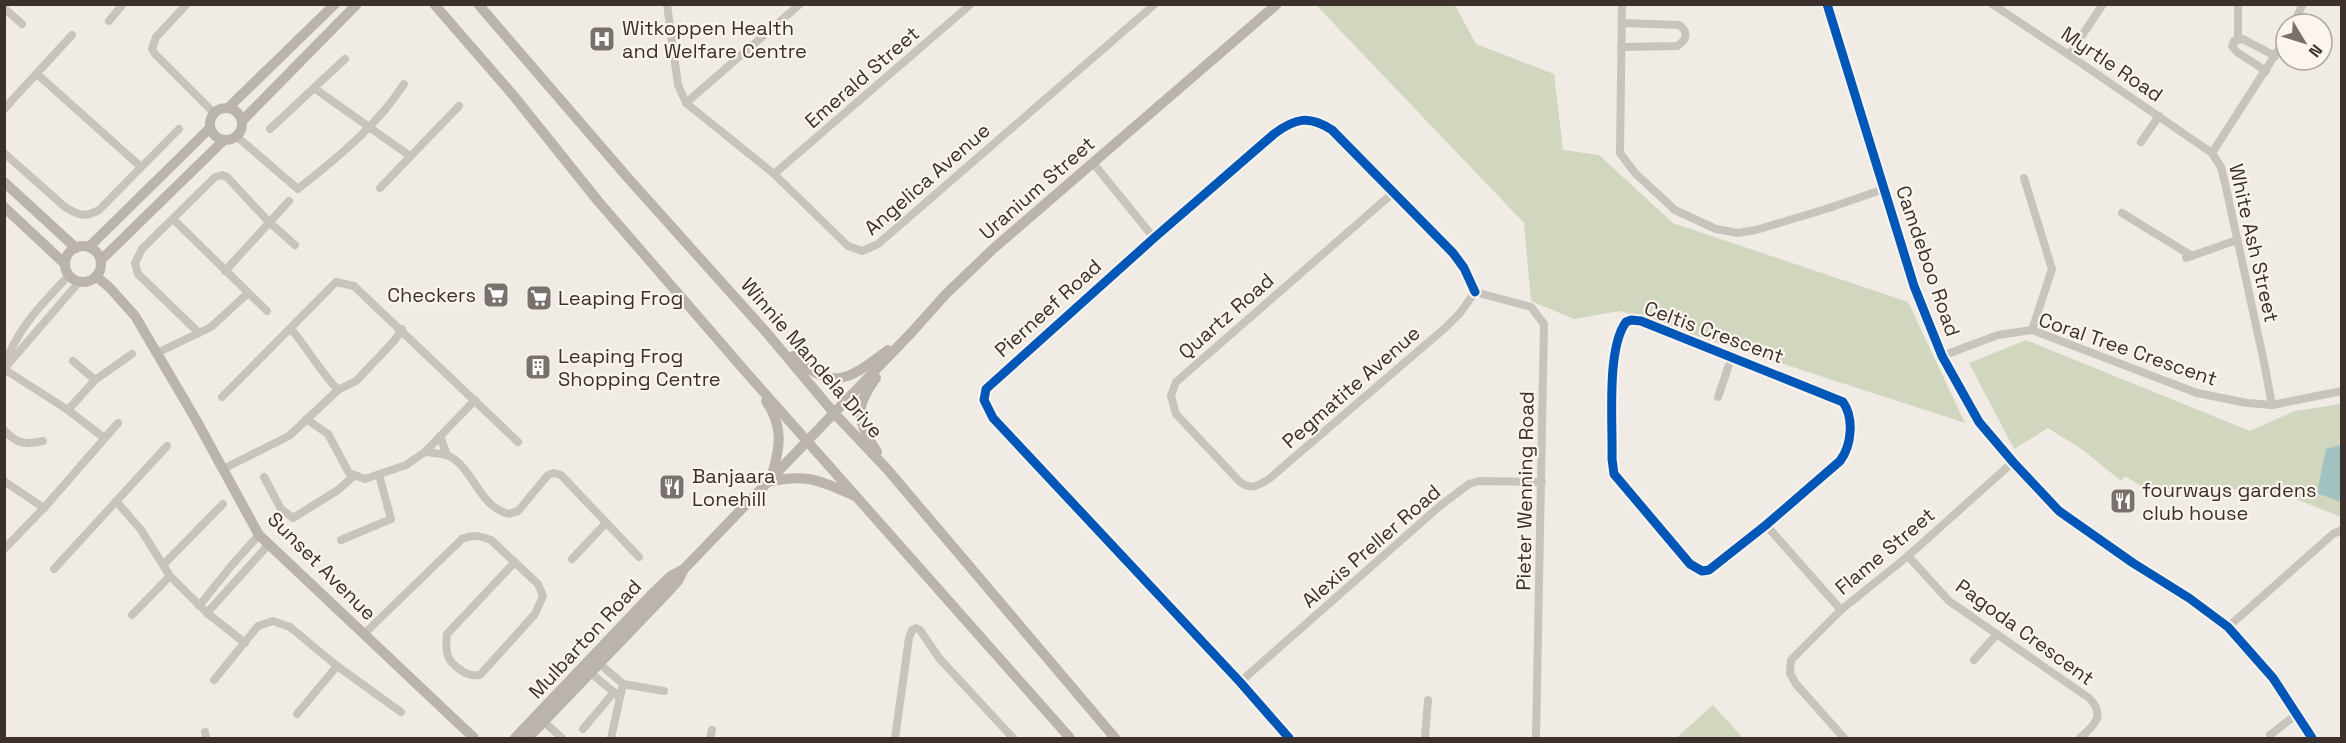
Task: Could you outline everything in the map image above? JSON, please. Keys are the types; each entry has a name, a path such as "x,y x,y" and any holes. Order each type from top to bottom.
{"street":[{"path":"109,21 123,4"},
{"path":"187,4 156,37 152,49 214,113"},
{"path":"228,108 334,4"},
{"path":"100,260 224,140 236,136 240,132 242,122 357,4"},
{"path":"338,22 364,4"},
{"name":"Winnie Mandela Drive","path":"478,4 628,178 766,332 834,413 887,469 1115,738"},
{"path":"667,4 678,85 686,103 800,4"},
{"name":"Emerald Street","path":"774,174 971,4"},
{"name":"Angelica Avenue","path":"686,103 774,174 848,246 862,251 871,249 1155,4"},
{"name":"Uranium Street","path":"834,413 946,294 993,249 1277,4"},
{"path":"1622,4 1620,153 1651,189 1682,214 1716,229 1738,233 1829,208 1884,189"},
{"name":"Camdeboo Road","path":"1827,4 1914,286 1942,356 1979,422 2058,511 2228,627 2273,678 2312,738"},
{"name":"Myrtle Road","path":"1992,4 2212,153"},
{"path":"2069,55 2103,4"},
{"path":"2238,4 2238,39 2232,46 2266,70"},
{"path":"433,5 480,57 598,201 745,371 1070,738"},
{"path":"4,8 22,24"},
{"path":"1621,47 1677,46 1682,43 1686,34 1684,29 1678,25 1622,23"},
{"path":"4,109 72,35"},
{"path":"2238,39 2244,39 2274,55"},
{"name":"White Ash Street","path":"2272,405 2221,167 2212,153 2274,58"},
{"path":"270,129 345,59"},
{"path":"37,74 141,167"},
{"path":"236,136 298,189 350,148 388,108 404,84"},
{"path":"314,88 410,156"},
{"path":"380,188 459,106"},
{"path":"224,140 217,137 210,128 214,113 228,108 237,112 242,122"},
{"path":"2141,142 2159,116"},
{"name":"Pierneef Road","path":"1289,738 1240,682 993,418 984,400 986,389 1154,238 1274,134 1295,121 1314,120 1332,130 1460,262 1475,292"},
{"path":"89,247 210,128"},
{"path":"4,153 65,207 83,216 99,210 178,129"},
{"path":"1093,164 1154,238"},
{"path":"199,333 136,270 136,257 215,177 222,175 233,183 269,222 295,245"},
{"path":"2024,178 2052,269 2032,330"},
{"path":"4,182 76,248"},
{"name":"Quartz Road","path":"1240,482 1176,414 1171,396 1173,387 1394,192"},
{"path":"225,271 289,201"},
{"path":"4,207 65,264 69,275 79,282 88,281 96,276 100,268 100,260 97,252 89,247 76,248 68,254 65,264"},
{"path":"2122,213 2189,257 2237,240"},
{"path":"173,219 247,294 267,311"},
{"path":"4,369 8,355 20,333 37,310 69,275"},
{"name":"Sunset Avenue","path":"96,276 124,303 157,353 260,535 474,738"},
{"path":"4,369 79,282"},
{"path":"222,397 336,282 342,282 354,286 402,329 518,442"},
{"name":"Pegmatite Avenue","path":"1240,482 1245,486 1255,487 1269,479 1445,328 1460,313 1475,292"},
{"name":"Pieter Wenning Road","path":"1475,292 1530,307 1541,317 1544,324 1536,738"},
{"path":"157,353 211,327 247,294"},
{"name":"Celtis Crescent","path":"1641,321 1731,356 1843,402 1848,409 1850,436 1845,454 1835,465 1766,525 1709,570 1702,571 1690,564 1619,482 1612,467 1614,364 1618,342 1626,322 1641,321"},
{"path":"291,328 309,350 320,370 338,390"},
{"path":"223,469 284,439 338,390 356,381 394,341 402,329"},
{"name":"Coral Tree Crescent","path":"1942,356 1998,335 2032,330 2197,393 2236,402 2272,405 2342,391"},
{"path":"766,332 802,364 818,375 831,379 849,376 862,369 912,332"},
{"path":"887,469 861,425 859,408 866,391 899,346"},
{"path":"68,410 95,380 132,354"},
{"path":"1719,397 1731,356"},
{"path":"72,361 95,380"},
{"path":"4,369 68,410 103,437"},
{"path":"745,371 772,409 778,427 779,450 769,480 796,476 808,477 858,497"},
{"path":"306,419 328,434 349,473 365,479 406,465 425,452 475,400"},
{"name":"Mulbarton Road","path":"528,738 674,586 684,569 834,413"},
{"path":"4,549 44,508 103,437 118,423"},
{"path":"4,430 22,444 43,441"},
{"path":"440,436 447,455 463,469 482,496 497,510 506,514 518,511 548,476 554,473 561,475 639,557"},
{"path":"54,569 167,446"},
{"path":"425,452 447,455"},
{"name":"Flame Street","path":"1844,738 1796,684 1790,673 1791,660 1841,610 1908,556 2013,462"},
{"path":"341,540 390,521 392,516 379,475"},
{"path":"264,477 281,508 293,518 338,490 354,476"},
{"path":"4,481 44,508"},
{"name":"Alexis Preller Road","path":"1240,682 1441,505 1469,484 1479,481 1542,482"},
{"path":"116,501 141,530 170,576 207,613 245,643"},
{"path":"164,565 223,504"},
{"path":"572,559 606,523"},
{"path":"1766,525 1841,610"},
{"path":"2228,627 2333,534 2342,530"},
{"path":"200,606 231,566 260,535"},
{"path":"364,634 462,539 470,535 491,540 515,562 541,587 542,601 518,636 484,672 476,676 468,675 449,660 445,648 447,634 515,562"},
{"path":"207,613 268,544"},
{"name":"Pagoda Crescent","path":"1908,556 1949,601 2096,705 2098,713 2096,721 2079,738"},
{"name":"Mulbarton Road","path":"515,738 652,594 671,576 684,569"},
{"path":"132,615 170,576"},
{"path":"214,680 258,626 268,621 279,622 290,627 337,666 401,712"},
{"path":"895,738 909,638 912,630 916,628 920,630 939,658 1012,738"},
{"path":"1974,660 1997,634"},
{"path":"600,664 623,684 664,691"},
{"path":"297,714 337,666"},
{"path":"591,673 617,695"},
{"path":"584,729 617,695 623,684"},
{"path":"611,738 617,695"},
{"path":"1425,738 1428,700"},
{"path":"2270,735 2296,714"},
{"path":"544,722 562,738"}],"green space":[{"path":"1316,5 1455,5 1476,44 1554,74 1563,150 1599,155 1673,223 1908,302 1965,423 1620,311 1574,319 1531,301 1524,223"},
{"path":"2026,340 2250,431 2295,411 2341,404 2341,517 2291,497 2219,487 2147,490 2125,476 2121,481 2083,450 2048,428 2014,449 1969,363"},
{"path":"1713,705 1743,738 1676,738"}],"water":[{"path":"2342,445 2341,502 2317,493 2326,449"}],"cycle path":[{"path":"1827,4 1914,286 1942,356 1979,422 2059,511 2133,563 2189,598 2228,627 2273,678 2312,738"},
{"path":"1289,738 1240,682 993,418 984,400 986,389 1274,134 1302,120 1316,122 1332,130 1453,253 1464,268 1475,292"},
{"path":"1631,320 1641,321 1843,402 1847,408 1850,423 1849,440 1840,461 1766,525 1709,570 1702,571 1690,564 1614,474 1612,459 1613,368 1620,334 1626,322 1631,320"}],"place":[{"name":"Witkoppen Health and Welfare Centre","path":"602,39"},
{"name":"Checkers","path":"496,295"},
{"name":"Leaping Frog","path":"539,298"},
{"name":"Leaping Frog Shopping Centre","path":"538,367"},
{"name":"Banjaara Lonehill","path":"672,487"},
{"name":"fourways gardens club house","path":"2123,501"}]}
